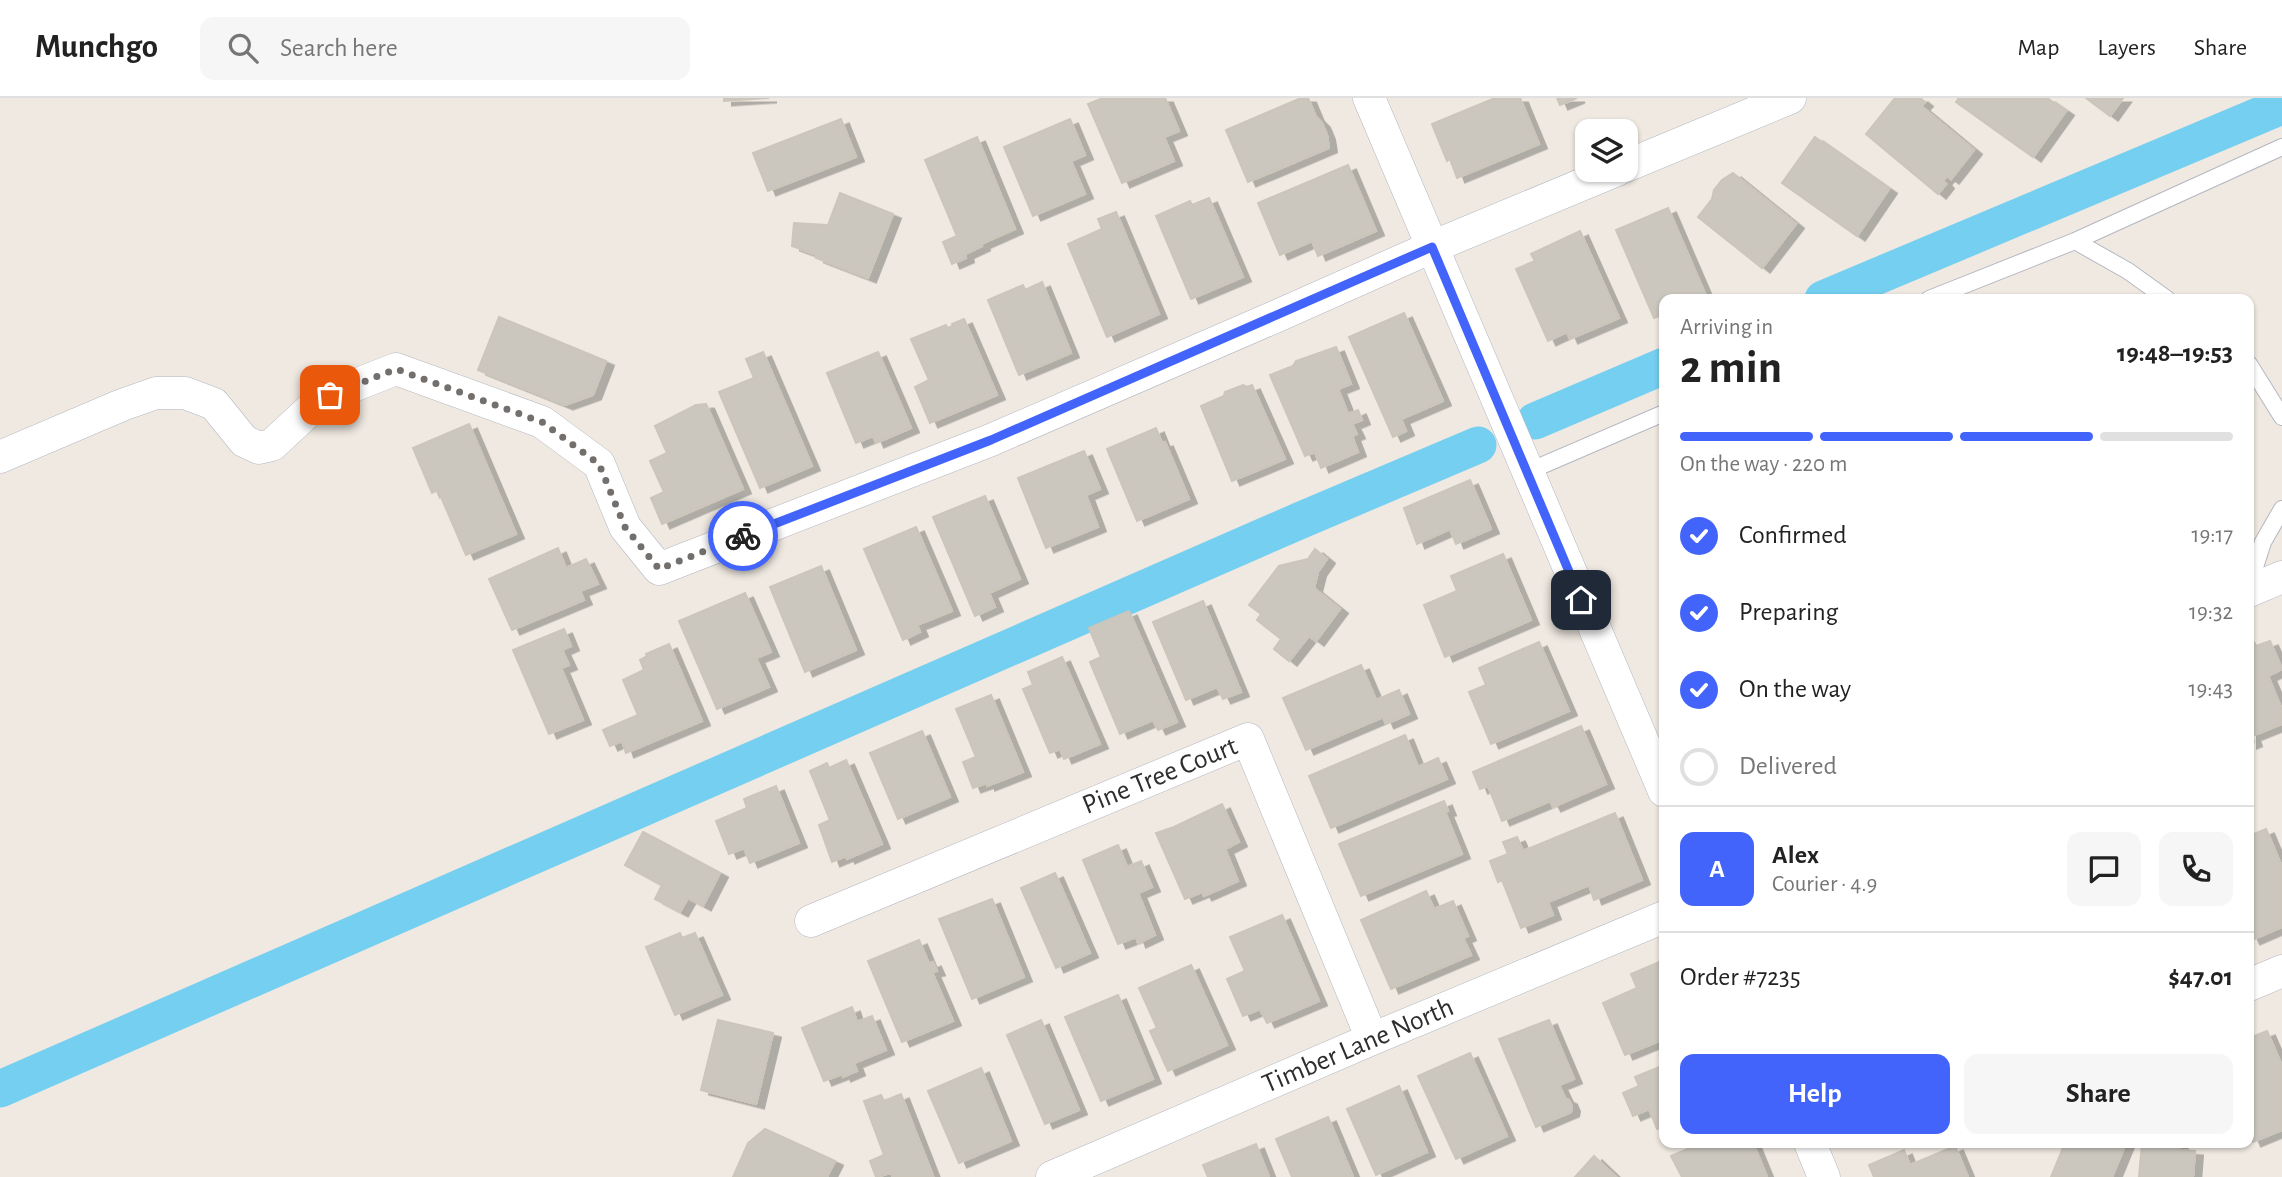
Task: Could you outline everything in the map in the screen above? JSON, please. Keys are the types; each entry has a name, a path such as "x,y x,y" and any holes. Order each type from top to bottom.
{"street":[{"path":"1368,98 1659,779"},
{"path":"1638,161 1790,98"},
{"path":"0,457 156,393 185,393 214,404 244,441 259,448 272,445 314,406 330,395 396,369 542,422 599,464 625,527 659,569 991,440 1432,247 1588,182"},
{"path":"2254,590 2282,578"},
{"name":"Pine Tree Court","path":"811,921 1248,739 1373,1039"},
{"name":"Timber Lane North","path":"1052,1177 1659,919"},
{"path":"2254,983 2282,971"},
{"path":"1812,1148 1824,1177"}],"lane":[{"path":"1942,294 2075,241 2282,147"},
{"path":"2075,241 2128,271 2160,294"},
{"path":"2254,372 2282,417"},
{"path":"1527,472 1659,415"},
{"path":"2254,570 2263,542 2282,509"}],"building":[{"path":"724,98 769,98 724,101"},
{"path":"1103,98 1165,98 1179,131 1164,137 1174,161 1122,183 1088,104"},
{"path":"1301,98 1308,98 1316,117 1322,123 1329,148 1248,182 1226,130"},
{"path":"1495,98 1520,98 1539,144 1457,178 1432,124"},
{"path":"1557,98 1577,98 1560,105"},
{"path":"1895,98 1920,98 1925,102 1921,106 1974,150 1951,179 1947,176 1943,181 1946,184 1938,194 1866,134"},
{"path":"1959,98 2047,98 2066,111 2033,157 1956,102"},
{"path":"2086,98 2123,98 2110,116"},
{"path":"841,119 856,157 768,191 753,153"},
{"path":"1070,119 1085,155 1071,161 1085,194 1033,216 1004,147"},
{"path":"977,137 1015,229 981,244 982,246 965,254 966,258 952,264 943,242 957,236 925,160"},
{"path":"1815,137 1889,189 1857,236 1782,183"},
{"path":"1348,165 1376,231 1318,256 1312,241 1280,255 1258,203"},
{"path":"1733,173 1796,224 1762,268 1698,217 1712,199 1714,190 1722,180"},
{"path":"840,193 893,214 868,278 792,246 794,223 828,225"},
{"path":"1209,198 1243,277 1191,299 1156,216 1190,201 1192,205"},
{"path":"1668,208 1705,294 1659,294 1659,316 1654,318 1616,230"},
{"path":"1116,212 1159,314 1107,337 1068,244 1102,229 1098,219"},
{"path":"1580,231 1619,318 1570,339 1567,332 1548,341 1516,269 1535,261 1531,254"},
{"path":"1042,282 1071,353 1019,375 988,300 1023,285 1025,290"},
{"path":"1404,313 1443,401 1401,419 1406,431 1393,437 1349,337"},
{"path":"499,317 606,361 593,395 565,405 478,370"},
{"path":"964,319 997,395 930,423 915,387 929,380 911,339 946,325 947,328 953,326 952,324"},
{"path":"1336,347 1351,384 1338,389 1348,414 1358,410 1362,420 1352,424 1357,434 1352,436 1358,452 1321,468 1315,452 1305,456 1270,375 1293,366 1296,361"},
{"path":"763,352 812,466 760,488 719,392 754,378 746,359"},
{"path":"878,352 911,428 876,443 873,436 856,443 827,373"},
{"path":"1243,385 1252,385 1285,459 1232,481 1201,406"},
{"path":"706,404 743,489 662,524 651,498 664,492 650,461 667,453 655,426 696,405"},
{"path":"469,424 516,534 466,555 438,490 432,493 413,448"},
{"path":"1156,428 1162,443 1165,442 1189,499 1137,521 1107,449"},
{"path":"1084,451 1100,489 1086,495 1098,527 1046,548 1018,478"},
{"path":"1470,480 1491,529 1456,544 1450,529 1417,544 1404,508"},
{"path":"985,496 1020,579 989,593 995,607 975,616 933,517"},
{"path":"916,527 952,611 917,625 920,632 903,640 864,549"},
{"path":"558,548 566,568 586,559 598,584 580,591 584,600 512,630 489,579"},
{"path":"1315,549 1327,559 1318,572 1314,588 1340,609 1316,641 1309,636 1289,661 1274,649 1281,639 1257,620 1261,614 1249,605 1279,566 1308,559"},
{"path":"1503,554 1531,620 1445,657 1424,605 1457,591 1451,576"},
{"path":"821,566 856,650 805,672 770,587"},
{"path":"745,593 771,652 756,658 769,687 717,709 679,621"},
{"path":"1203,601 1241,692 1223,699 1217,687 1186,700 1153,622"},
{"path":"1129,611 1177,722 1158,730 1153,720 1120,734 1090,662 1101,657 1089,628"},
{"path":"564,629 571,646 562,650 569,665 561,668 583,720 549,734 513,650"},
{"path":"2270,641 2282,669 2268,676 2282,710 2282,724 2254,735 2254,642 2256,646"},
{"path":"1539,642 1569,711 1491,744 1469,692 1486,685 1479,668"},
{"path":"669,644 702,721 626,753 622,741 610,746 603,730 638,715 623,680 644,670 640,660 647,656 646,654"},
{"path":"1062,657 1100,744 1064,759 1060,749 1050,753 1023,689 1033,685 1028,672"},
{"path":"1361,665 1376,700 1399,690 1409,714 1386,724 1383,717 1306,750 1283,698"},
{"path":"991,695 1023,772 987,786 987,783 973,788 963,762 976,757 956,709"},
{"path":"1581,726 1606,784 1553,807 1550,801 1502,821 1488,786 1480,789 1473,772"},
{"path":"922,731 950,797 898,819 870,753"},
{"path":"1405,735 1418,767 1438,758 1447,779 1331,828 1309,776"},
{"path":"846,760 882,844 847,859 846,856 832,862 819,825 830,820 810,771 827,763 829,768"},
{"path":"776,786 799,843 750,863 744,848 729,854 716,821 747,808 744,799"},
{"path":"1444,801 1448,811 1445,812 1462,854 1361,896 1339,844"},
{"path":"1222,804 1239,842 1225,849 1238,881 1204,896 1202,892 1185,899 1156,833"},
{"path":"1615,813 1642,880 1594,900 1589,885 1548,902 1553,915 1521,928 1502,880 1498,882 1490,861 1508,854 1503,842 1517,837 1523,851"},
{"path":"2266,829 2282,867 2282,927 2254,939 2254,834"},
{"path":"643,832 720,873 703,906 688,898 680,912 655,899 662,885 625,865"},
{"path":"1118,845 1127,867 1141,861 1152,887 1138,893 1155,935 1138,943 1136,937 1118,944 1083,860"},
{"path":"1055,873 1090,953 1056,968 1021,888"},
{"path":"1426,891 1434,909 1453,901 1468,936 1463,938 1471,955 1391,989 1361,920"},
{"path":"992,899 1024,977 972,999 939,919"},
{"path":"1282,915 1319,1001 1267,1023 1260,1009 1243,1016 1227,979 1245,971 1230,937"},
{"path":"680,933 682,938 695,933 722,995 675,1015 646,947"},
{"path":"919,940 929,964 933,962 937,971 932,972 953,1021 902,1042 868,961"},
{"path":"1659,962 1659,1041 1625,1055 1603,1003 1637,988 1631,974"},
{"path":"1191,965 1227,1045 1168,1071 1150,1031 1157,1028 1139,988"},
{"path":"1118,995 1153,1079 1101,1101 1065,1017"},
{"path":"852,1007 857,1022 872,1016 886,1050 854,1063 857,1071 824,1081 802,1028"},
{"path":"718,1020 773,1033 756,1104 701,1090"},
{"path":"1041,1020 1079,1110 1045,1124 1007,1035"},
{"path":"1549,1020 1574,1079 1559,1085 1572,1107 1571,1112 1536,1127 1499,1039"},
{"path":"2267,1031 2282,1066 2282,1130 2254,1142 2254,1036"},
{"path":"1470,1053 1507,1136 1456,1159 1418,1076"},
{"path":"1659,1067 1659,1128 1657,1129 1649,1109 1633,1116 1623,1093 1639,1086 1635,1077"},
{"path":"981,1068 1011,1141 959,1163 928,1091"},
{"path":"1399,1086 1427,1152 1376,1175 1347,1109"},
{"path":"901,1094 933,1176 893,1177 891,1173 876,1177 870,1161 884,1155 864,1101 881,1095 884,1101"},
{"path":"1328,1117 1353,1177 1292,1177 1276,1139"},
{"path":"765,1129 835,1161 827,1177 733,1177 748,1143"},
{"path":"1256,1144 1269,1177 1208,1177 1203,1165"},
{"path":"1690,1148 1755,1148 1767,1177 1682,1177 1671,1156"},
{"path":"1956,1148 1968,1177 1874,1177 1869,1165 1904,1150 1910,1165"},
{"path":"2063,1148 2124,1148 2112,1177 2051,1177"},
{"path":"2142,1148 2179,1148 2195,1151 2193,1177 2139,1177"},
{"path":"1594,1156 1616,1177 1575,1177"}],"waterway":[{"path":"1835,294 2282,106"},
{"path":"1535,421 1659,368"},
{"path":"0,1089 1478,445"}],"way so far":[{"path":"330,395 396,369 542,422 599,464 625,527 659,569 743,536"}],"route":[{"path":"743,536 991,440 1432,247 1581,600"}]}
